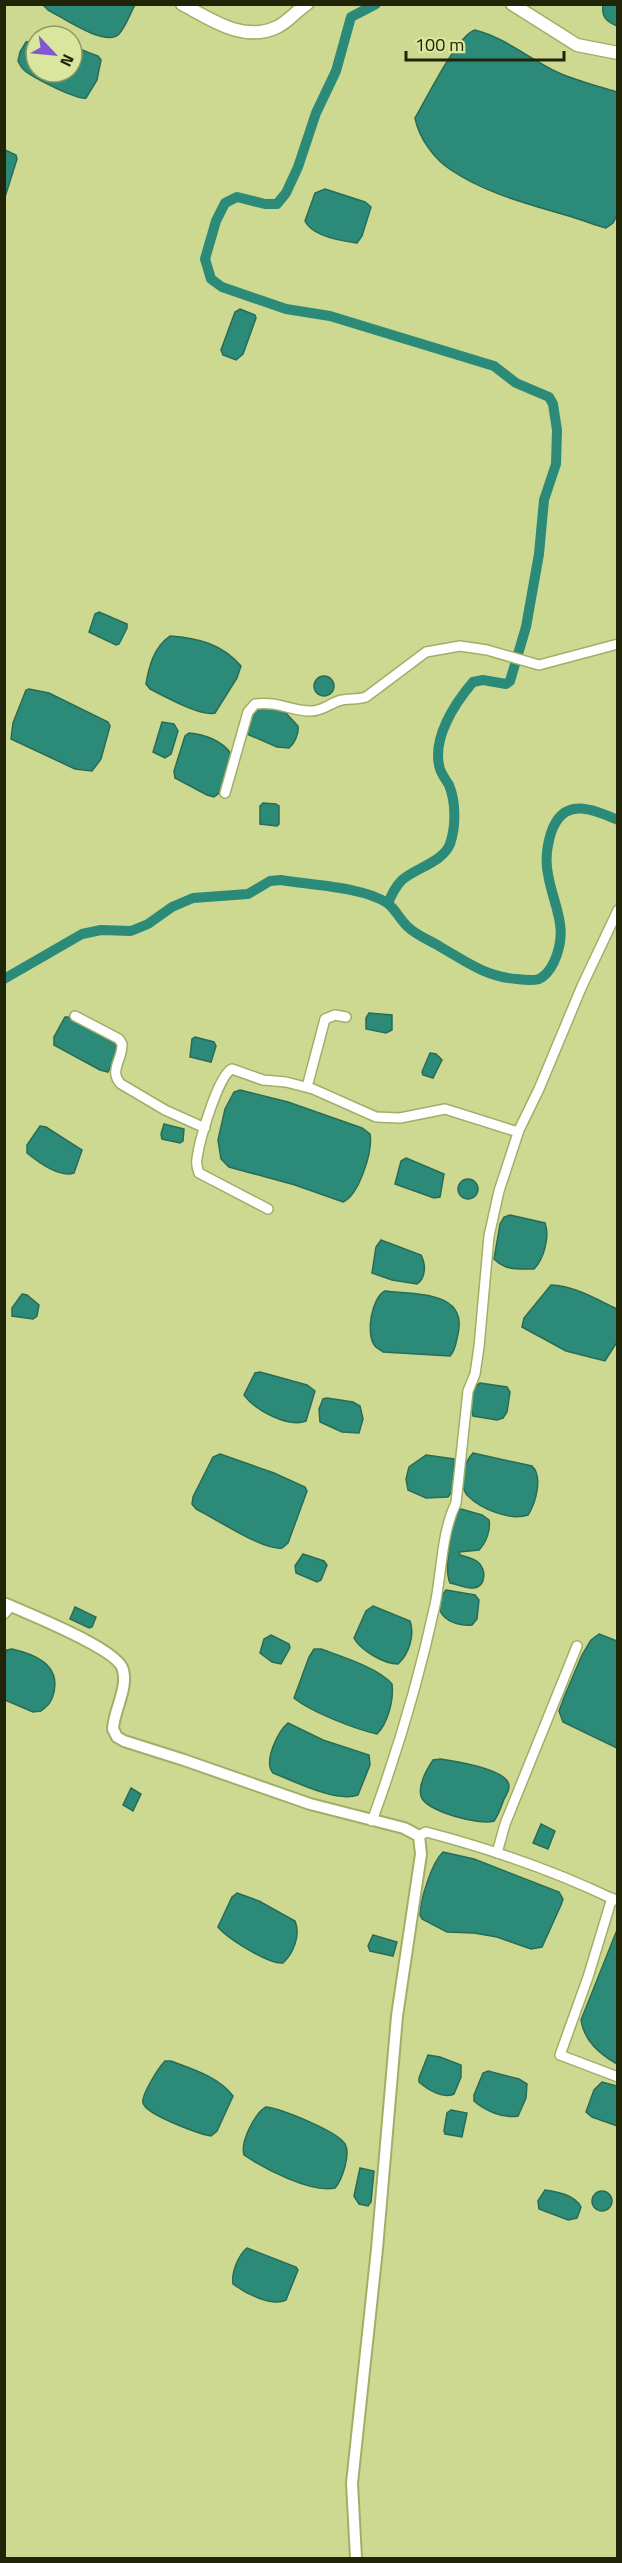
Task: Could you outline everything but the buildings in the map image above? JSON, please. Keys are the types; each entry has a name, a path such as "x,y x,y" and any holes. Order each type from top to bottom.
{"main road":[{"path":"182,4 232,30 257,34 279,27 307,4"},
{"path":"512,4 577,45 618,53"}],"street":[{"path":"225,793 248,712 255,704 271,703 310,711 322,710 342,699 358,700 366,697 426,652 435,649 460,646 487,650 539,665 618,644"},
{"path":"372,1821 410,1711 435,1605 448,1518 456,1503 468,1391 475,1374 479,1347 489,1236 500,1191 518,1132 618,910"},
{"path":"307,1087 325,1019 335,1015 346,1017"},
{"path":"75,1016 119,1039 122,1044 115,1074 121,1084 165,1110 205,1128"},
{"path":"268,1209 199,1173 196,1161 205,1128 223,1077 232,1069 263,1080 307,1087 376,1117 391,1119 445,1109 518,1132"},
{"path":"7,1607 103,1649 120,1662 124,1674 113,1729 117,1737 124,1741 310,1803 404,1828 419,1836"},
{"path":"497,1853 505,1824 577,1646"},
{"path":"419,1836 426,1832 497,1853 549,1870 615,1899 560,2055 618,2077"},
{"path":"356,2559 352,2483 377,2249 397,2016 421,1854 419,1836"}],"water":[{"path":"603,4 617,5 617,26 606,18"},
{"path":"43,5 135,5 126,24 119,34 113,37 104,37 84,30 84,24 73,24"},
{"path":"475,30 497,38 559,73 617,92 617,215 613,223 606,228 480,186 445,165 428,147 415,118 451,55 468,34"},
{"path":"24,45 24,70 18,61"},
{"path":"84,51 98,56 101,60 97,80 86,98 48,84 84,84"},
{"path":"5,150 16,155 17,159 5,197"},
{"path":"325,189 365,202 371,207 362,236 357,243 320,234 305,221 315,193"},
{"path":"240,309 255,315 256,318 243,354 236,360 223,355 221,350 235,312"},
{"path":"99,612 127,624 119,644 116,645 89,632 95,614"},
{"path":"170,636 190,638 218,647 241,666 237,678 215,713 201,712 182,705 150,689 146,684 156,651"},
{"path":"320,676 328,676 334,682 334,690 328,696 320,696 314,690 314,682"},
{"path":"26,690 49,693 108,722 110,726 101,759 92,771 75,769 11,739 13,723"},
{"path":"267,707 284,711 298,726 296,738 289,748 277,747 247,734 252,714 259,708"},
{"path":"162,722 174,724 178,731 171,754 165,758 153,752"},
{"path":"189,733 213,739 228,749 231,754 223,785 214,797 175,778 174,771 185,736"},
{"path":"263,803 279,806 277,826 260,824 260,806"},
{"path":"369,1013 392,1015 392,1030 386,1033 366,1029 366,1018"},
{"path":"65,1017 117,1044 116,1055 108,1072 54,1045 54,1037"},
{"path":"195,1037 214,1042 216,1046 211,1062 190,1057 192,1039"},
{"path":"430,1053 436,1054 442,1060 433,1078 423,1075 422,1072"},
{"path":"240,1090 288,1102 362,1128 370,1134 364,1172 349,1198 343,1202 295,1185 229,1167 221,1159 218,1140 225,1109 234,1092"},
{"path":"164,1124 184,1129 183,1141 180,1143 162,1139"},
{"path":"40,1126 46,1127 82,1150 74,1173 56,1171 27,1153 27,1145"},
{"path":"406,1158 444,1174 440,1197 434,1198 395,1184 401,1161"},
{"path":"464,1179 472,1179 478,1185 478,1193 472,1199 464,1199 458,1193 458,1185"},
{"path":"510,1215 545,1223 547,1234 545,1247 534,1269 508,1267 494,1259 500,1224 504,1217"},
{"path":"381,1240 421,1255 424,1271 417,1284 392,1280 372,1273 376,1247"},
{"path":"551,1285 577,1290 617,1309 617,1342 605,1361 566,1351 522,1327 524,1318"},
{"path":"385,1291 436,1297 455,1309 459,1320 455,1349 452,1354 450,1356 383,1352 375,1347 371,1333 371,1316 377,1300"},
{"path":"22,1294 27,1295 39,1305 37,1316 33,1319 12,1316 12,1308"},
{"path":"260,1372 307,1385 315,1391 306,1421 299,1423 281,1420 264,1412 249,1401 244,1395 255,1373"},
{"path":"480,1383 507,1387 510,1392 507,1412 503,1418 497,1420 473,1416 471,1398 474,1389"},
{"path":"323,1399 353,1402 360,1406 363,1419 359,1433 342,1432 320,1422 319,1409"},
{"path":"473,1453 532,1466 538,1483 534,1504 528,1515 513,1516 496,1513 468,1496 463,1486 463,1474"},
{"path":"220,1454 274,1473 305,1487 307,1491 288,1543 282,1548 274,1548 251,1539 196,1509 192,1504 193,1497 213,1457"},
{"path":"426,1455 454,1459 453,1490 448,1497 426,1498 408,1490 406,1479 409,1467"},
{"path":"461,1509 482,1515 489,1520 487,1536 479,1550 459,1552 460,1555 478,1562 483,1568 483,1581 478,1587 473,1588 450,1583 448,1576 450,1538 456,1512"},
{"path":"303,1554 324,1561 327,1565 321,1580 317,1582 296,1573 295,1566"},
{"path":"446,1590 475,1595 479,1600 477,1619 472,1625 450,1621 440,1611 441,1598"},
{"path":"373,1606 410,1621 412,1632 410,1644 398,1664 386,1662 373,1655 361,1647 354,1638 366,1611"},
{"path":"75,1607 96,1617 92,1627 89,1628 70,1619"},
{"path":"599,1634 617,1641 617,1748 563,1722 559,1711 582,1655 591,1640"},
{"path":"271,1635 289,1644 290,1648 281,1664 272,1662 260,1653 264,1639"},
{"path":"12,1649 37,1657 49,1667 53,1674 55,1682 53,1695 50,1703 41,1711 33,1712 5,1700 5,1656 7,1650"},
{"path":"314,1649 321,1649 359,1663 386,1678 392,1684 389,1711 377,1734 334,1719 311,1709 294,1698"},
{"path":"288,1723 323,1740 369,1755 370,1765 358,1795 349,1797 327,1794 273,1773 270,1762 273,1747"},
{"path":"441,1759 480,1767 507,1780 509,1786 494,1821 477,1821 454,1816 425,1802 420,1792 424,1777 433,1760"},
{"path":"131,1788 141,1794 133,1811 123,1805"},
{"path":"541,1824 555,1831 548,1849 533,1843"},
{"path":"443,1852 474,1859 559,1892 563,1899 542,1947 531,1949 497,1937 447,1932 422,1919 420,1915 424,1891 431,1872"},
{"path":"237,1893 259,1901 295,1921 297,1932 295,1944 283,1963 268,1960 249,1950 218,1927 232,1897"},
{"path":"617,1930 618,2064 605,2056 589,2041 581,2020"},
{"path":"373,1935 397,1942 393,1956 370,1951 368,1946"},
{"path":"428,2055 461,2065 461,2077 454,2094 440,2095 419,2082"},
{"path":"165,2061 171,2061 205,2074 233,2096 217,2131 211,2136 185,2128 146,2108 143,2099"},
{"path":"488,2071 519,2079 527,2084 526,2098 518,2116 494,2113 474,2101 474,2095 483,2073"},
{"path":"602,2082 617,2086 617,2126 592,2117 586,2112 594,2090"},
{"path":"266,2107 308,2121 332,2133 345,2144 347,2154 345,2167 335,2188 325,2189 301,2183 275,2173 244,2155 244,2143 249,2128 257,2115"},
{"path":"451,2110 467,2113 462,2137 445,2134 447,2113"},
{"path":"360,2168 374,2171 371,2202 368,2206 359,2204 354,2196"},
{"path":"545,2190 561,2193 575,2200 581,2207 577,2218 568,2220 539,2209 538,2201"},
{"path":"598,2191 606,2191 612,2197 612,2205 606,2211 598,2211 592,2205 592,2197"},
{"path":"247,2248 296,2267 298,2270 286,2300 273,2302 266,2300 251,2295 233,2284 236,2264"}],"waterway":[{"path":"376,4 351,17 336,71 316,113 298,167 286,193 277,204 265,204 237,197 225,203 216,221 205,259 211,279 222,287 286,309 330,316 494,366 516,383 549,397 553,404 557,430 556,464 544,500 539,554 526,627 510,681 506,684 483,680 473,682 452,711 442,734 438,758 440,769 449,785 453,799 454,822 450,844 442,856 402,880 388,903"},
{"path":"4,979 82,934 101,930 131,931 148,924 172,907 193,898 248,894 270,881 281,880 365,893 390,905 405,924 415,932 476,967 506,978 539,979 553,964 561,938 559,917 550,886 547,864 548,843 556,822 563,814 578,808 588,809 618,820"}]}
